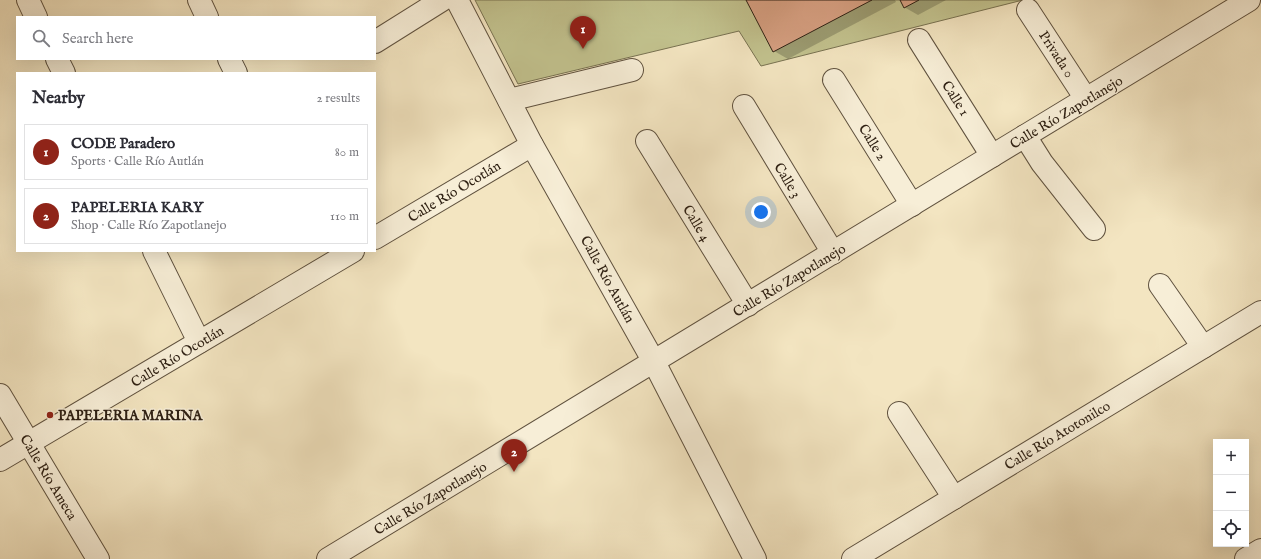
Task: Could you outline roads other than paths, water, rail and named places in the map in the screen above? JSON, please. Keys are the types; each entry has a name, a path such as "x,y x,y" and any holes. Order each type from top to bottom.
{"street":[{"path":"28,0 36,16"},
{"path":"198,0 206,16"},
{"path":"376,41 442,0"},
{"name":"Calle Río Autlán","path":"457,0 532,145 654,362 755,559"},
{"name":"Calle Río Zapotlanejo","path":"328,559 1249,0"},
{"name":"Privada 0","path":"1028,10 1086,99"},
{"name":"Calle 1","path":"919,40 992,156"},
{"path":"58,60 64,72"},
{"path":"230,60 236,72"},
{"path":"509,100 632,70"},
{"name":"Calle 2","path":"834,80 912,205"},
{"name":"Calle 3","path":"744,106 833,253"},
{"path":"1025,136 1042,163 1094,229"},
{"name":"Calle 4","path":"647,141 748,305"},
{"name":"Calle Río Ocotlán","path":"376,237 532,145"},
{"path":"154,252 199,342"},
{"name":"Calle Río Ocotlán","path":"0,460 199,342 331,257 349,252"},
{"path":"1160,285 1192,330 1202,347"},
{"name":"Calle Río Atotonilco","path":"853,559 1261,312"},
{"name":"Calle Río Ameca","path":"0,395 98,559"},
{"path":"900,413 954,498"},
{"path":"1246,559 1261,550"}],"place":[{"name":"CODE Paradero","path":"583,49"},
{"name":"PAPELERIA MARINA","path":"50,415"},
{"name":"PAPELERIA KARY","path":"514,472"}]}
